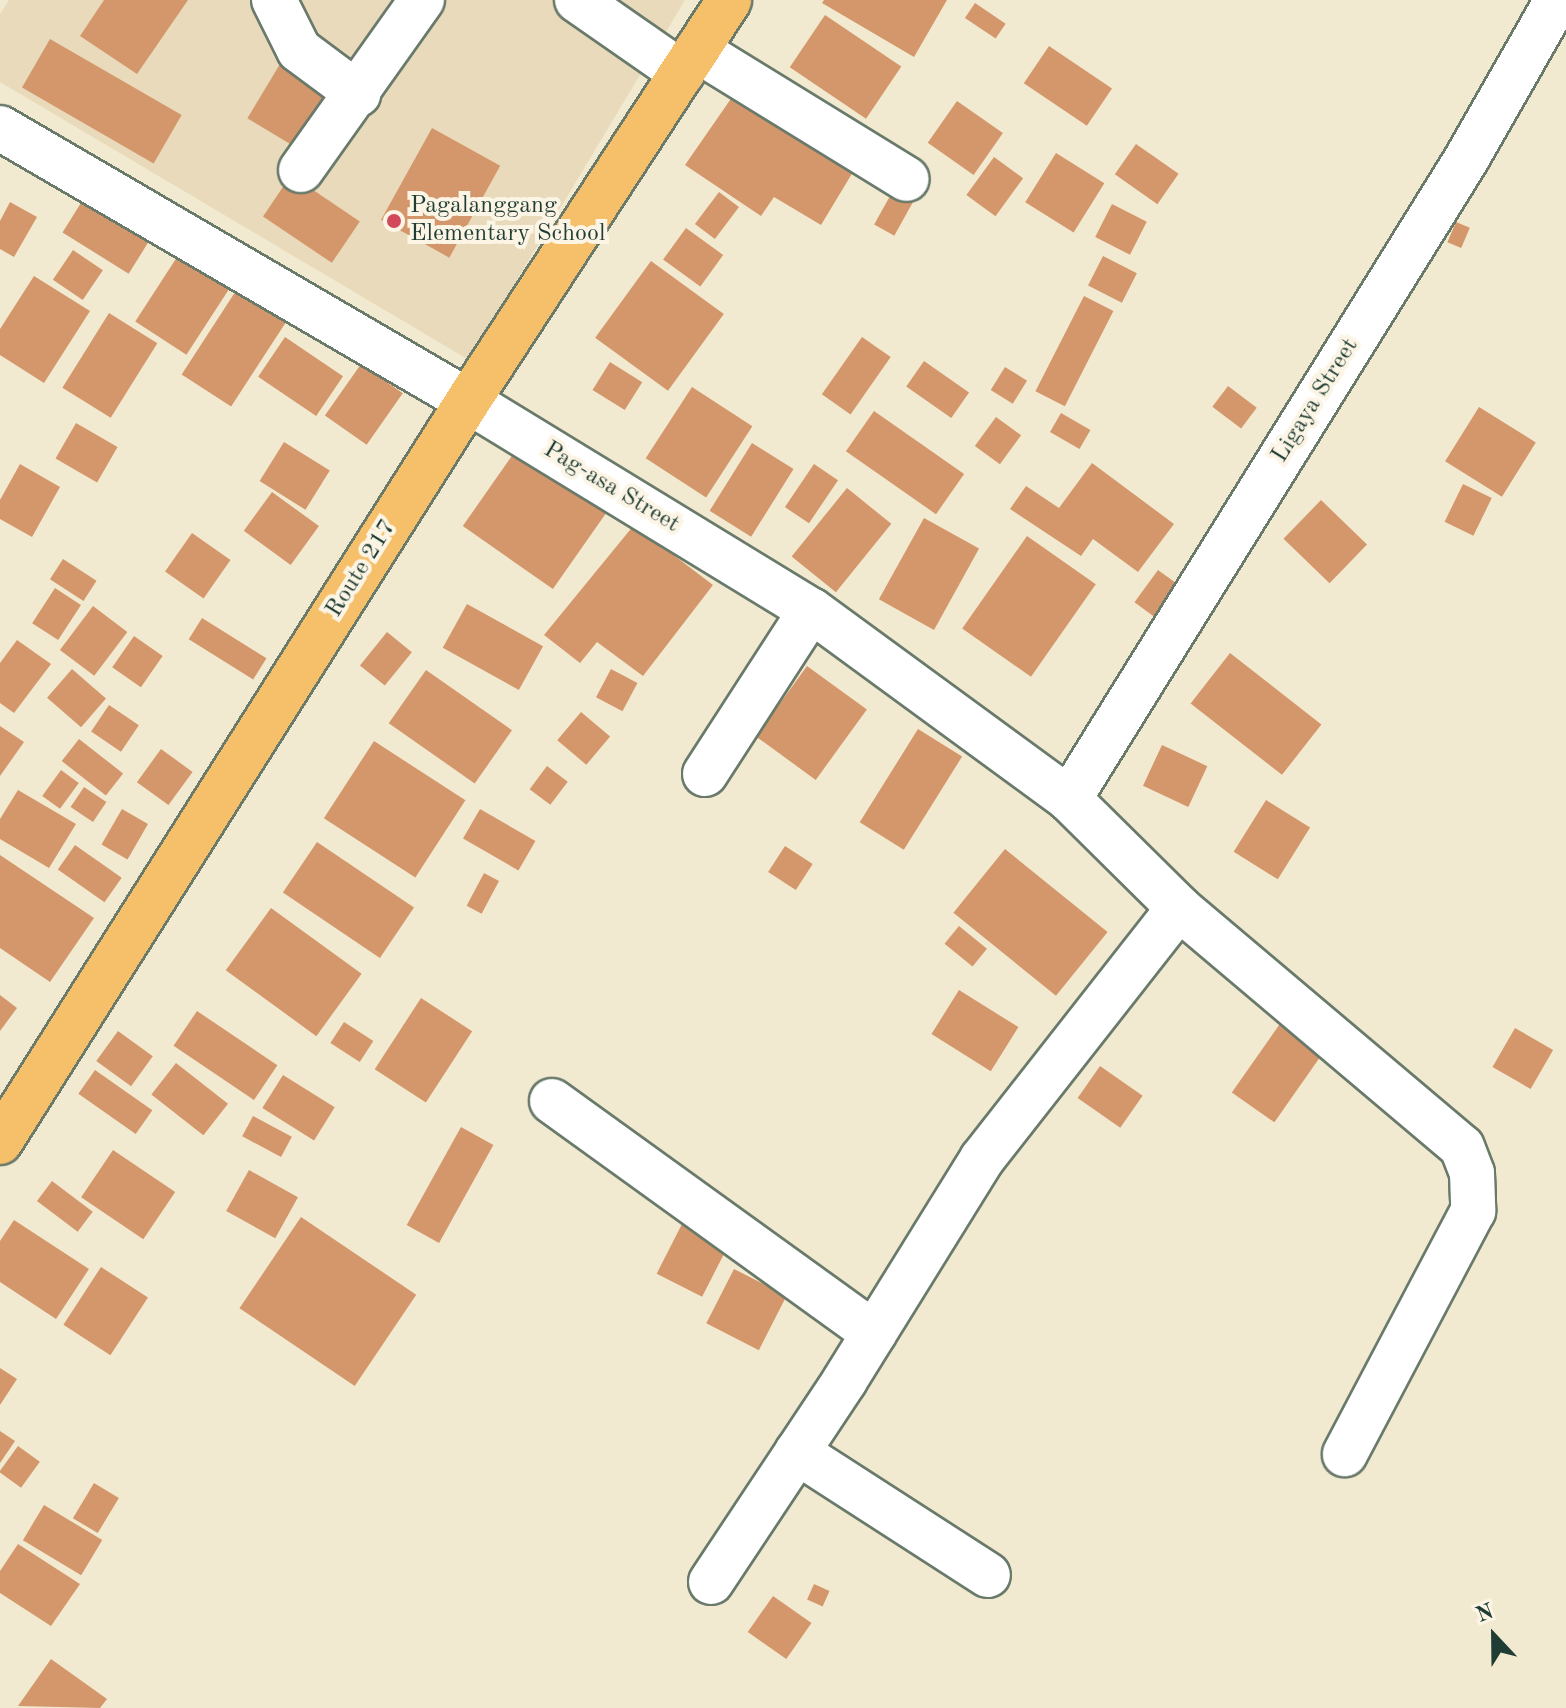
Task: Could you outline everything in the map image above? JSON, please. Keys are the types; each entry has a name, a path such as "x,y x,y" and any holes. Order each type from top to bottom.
{"main road":[{"name":"Route 217","path":"0,1142 468,401 729,0"}],"street":[{"path":"274,0 299,50 358,94"},
{"path":"301,170 422,0"},
{"path":"577,0 907,179"},
{"name":"Ligaya Street","path":"1069,799 1467,158 1557,0"},
{"name":"Pag-asa Street","path":"0,128 468,401 811,610 1069,799 1179,908 1462,1147 1472,1173 1473,1211 1345,1454"},
{"path":"705,774 811,610"},
{"path":"711,1582 874,1333 982,1159 1179,908"},
{"path":"552,1101 874,1333"},
{"path":"797,1452 988,1575"}],"shaded area":[{"name":"Pagalanggang Elementary School","path":"9,0 685,0 469,360 0,82 0,14"}],"building":[{"path":"104,0 188,0 137,74 80,36"},
{"path":"824,0 947,0 914,57 822,3"},
{"path":"975,3 1006,24 996,39 965,18"},
{"path":"825,15 901,66 866,119 790,67"},
{"path":"50,39 182,115 154,163 22,87"},
{"path":"1049,46 1112,88 1087,126 1024,83"},
{"path":"286,54 338,85 300,150 247,118"},
{"path":"737,90 859,162 821,225 774,197 761,216 685,165"},
{"path":"957,101 1003,133 974,175 928,143"},
{"path":"432,128 500,166 449,258 381,220"},
{"path":"1136,144 1179,174 1157,204 1115,174"},
{"path":"1056,153 1104,183 1074,232 1025,202"},
{"path":"994,157 1023,178 995,216 966,195"},
{"path":"291,175 360,221 332,263 263,216"},
{"path":"895,187 915,198 894,236 874,225"},
{"path":"89,190 155,231 129,274 63,232"},
{"path":"719,192 739,207 715,239 695,224"},
{"path":"10,202 37,217 14,257 0,249 0,221"},
{"path":"1112,204 1147,222 1130,255 1095,237"},
{"path":"1456,222 1470,228 1461,248 1447,242"},
{"path":"686,228 723,255 700,287 663,260"},
{"path":"73,250 103,270 83,300 53,280"},
{"path":"181,251 232,284 186,355 135,321"},
{"path":"1103,256 1137,273 1122,303 1088,285"},
{"path":"651,261 724,314 668,391 595,338"},
{"path":"34,276 90,311 44,383 0,355 0,329"},
{"path":"241,283 290,315 231,407 182,374"},
{"path":"1084,296 1113,311 1065,406 1035,391"},
{"path":"109,313 157,343 111,418 62,388"},
{"path":"285,337 343,376 316,416 258,377"},
{"path":"862,337 891,357 851,414 822,394"},
{"path":"924,361 969,393 951,418 906,386"},
{"path":"610,362 642,382 625,410 593,390"},
{"path":"361,364 403,393 367,445 325,416"},
{"path":"1005,367 1027,381 1013,404 991,390"},
{"path":"1228,386 1257,408 1241,428 1212,407"},
{"path":"692,387 752,426 706,498 646,458"},
{"path":"1479,407 1536,443 1502,497 1445,461"},
{"path":"874,411 964,474 936,514 846,451"},
{"path":"1061,413 1090,430 1079,449 1050,432"},
{"path":"996,417 1021,435 1000,464 975,446"},
{"path":"76,423 118,447 97,483 56,459"},
{"path":"523,440 613,503 553,589 463,526"},
{"path":"284,442 330,471 305,510 260,481"},
{"path":"752,443 794,469 751,537 710,511"},
{"path":"1092,463 1174,524 1138,572 1093,539 1081,556 1010,509 1026,486 1059,508"},
{"path":"20,464 60,487 32,537 0,519 0,500"},
{"path":"814,464 838,480 809,523 785,507"},
{"path":"1463,484 1492,498 1473,536 1445,522"},
{"path":"847,488 891,524 836,592 792,556"},
{"path":"272,492 319,526 291,565 244,531"},
{"path":"1321,500 1367,544 1330,583 1283,539"},
{"path":"924,518 979,549 934,630 879,599"},
{"path":"634,525 713,585 643,676 597,642 580,663 544,635"},
{"path":"192,533 231,560 204,598 165,572"},
{"path":"1027,536 1096,584 1031,677 962,629"},
{"path":"63,559 97,581 83,601 50,579"},
{"path":"1158,570 1181,587 1158,619 1134,602"},
{"path":"55,588 81,605 58,640 32,623"},
{"path":"467,604 543,646 519,690 443,648"},
{"path":"93,606 127,632 94,676 60,650"},
{"path":"202,618 266,658 253,679 189,639"},
{"path":"387,632 412,652 385,686 360,665"},
{"path":"134,636 163,656 141,687 112,667"},
{"path":"17,640 51,664 14,713 0,703 0,663"},
{"path":"1230,653 1321,724 1282,775 1191,703"},
{"path":"807,666 867,709 816,780 756,736"},
{"path":"72,669 106,699 81,727 47,698"},
{"path":"611,669 637,683 622,711 596,697"},
{"path":"426,670 512,730 475,783 389,723"},
{"path":"109,705 139,725 121,752 91,732"},
{"path":"581,712 610,736 586,765 557,740"},
{"path":"0,726 24,742 0,776"},
{"path":"918,729 962,757 904,850 860,822"},
{"path":"79,739 123,773 106,796 62,761"},
{"path":"374,741 465,800 415,878 324,818"},
{"path":"1162,745 1207,766 1188,807 1143,786"},
{"path":"161,749 193,772 168,805 137,782"},
{"path":"547,766 568,782 550,805 530,789"},
{"path":"61,770 79,783 60,809 42,796"},
{"path":"84,787 106,802 93,822 71,807"},
{"path":"18,790 76,824 49,868 0,839 0,819"},
{"path":"1266,800 1310,828 1278,879 1234,852"},
{"path":"122,809 148,824 127,860 102,845"},
{"path":"480,809 535,841 518,870 463,838"},
{"path":"317,842 414,907 380,958 283,893"},
{"path":"75,845 122,878 104,902 58,870"},
{"path":"785,846 813,864 796,890 768,872"},
{"path":"1005,849 1108,932 1056,996 953,913"},
{"path":"0,855 94,918 50,982 0,948"},
{"path":"484,873 499,881 482,914 467,906"},
{"path":"271,908 362,974 316,1036 226,970"},
{"path":"959,926 987,949 973,967 945,944"},
{"path":"959,990 1018,1027 991,1071 931,1034"},
{"path":"0,995 17,1008 0,1031"},
{"path":"421,998 472,1031 426,1103 375,1069"},
{"path":"197,1011 277,1065 254,1100 174,1046"},
{"path":"1284,1018 1327,1048 1274,1122 1232,1093"},
{"path":"344,1022 373,1041 360,1062 330,1043"},
{"path":"1515,1028 1553,1050 1531,1089 1492,1067"},
{"path":"118,1031 153,1056 131,1086 96,1061"},
{"path":"176,1063 228,1104 203,1135 151,1095"},
{"path":"1100,1066 1143,1096 1120,1128 1078,1098"},
{"path":"95,1070 152,1110 136,1134 78,1094"},
{"path":"283,1075 335,1107 314,1140 262,1108"},
{"path":"253,1116 292,1137 281,1157 242,1136"},
{"path":"461,1127 493,1145 439,1243 407,1225"},
{"path":"113,1150 175,1192 143,1239 81,1197"},
{"path":"249,1170 298,1197 275,1238 226,1211"},
{"path":"52,1181 93,1212 78,1232 37,1201"},
{"path":"301,1217 416,1295 355,1386 239,1308"},
{"path":"14,1220 89,1269 56,1319 0,1282 0,1241"},
{"path":"683,1222 728,1245 702,1297 657,1274"},
{"path":"101,1267 148,1297 110,1355 63,1325"},
{"path":"734,1269 787,1296 759,1350 706,1323"},
{"path":"0,1368 17,1379 0,1405"},
{"path":"0,1431 15,1441 0,1463"},
{"path":"18,1446 40,1462 21,1488 0,1472"},
{"path":"94,1483 119,1498 98,1533 73,1518"},
{"path":"44,1505 102,1540 81,1575 23,1540"},
{"path":"18,1544 80,1584 51,1626 0,1593 0,1571"},
{"path":"814,1584 830,1591 823,1606 807,1600"},
{"path":"773,1596 812,1623 786,1659 748,1632"},
{"path":"51,1659 107,1699 100,1708 18,1706"}],"place":[{"name":"Pagalanggang Elementary School","path":"394,221"}]}
